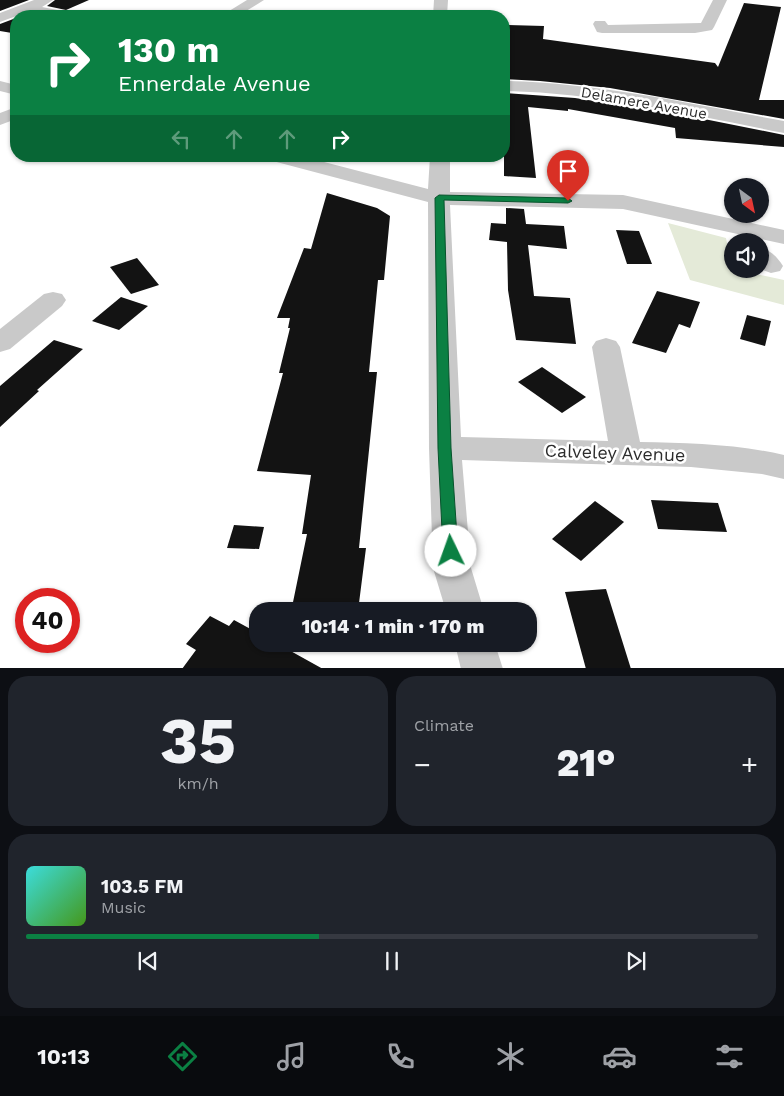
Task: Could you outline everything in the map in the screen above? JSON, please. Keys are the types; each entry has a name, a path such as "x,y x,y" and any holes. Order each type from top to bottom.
{"street":[{"path":"22,10 46,0"},
{"path":"239,10 258,0"},
{"path":"602,29 695,30 707,26 720,0"},
{"path":"27,8 37,10"},
{"name":"Delamere Avenue","path":"510,86 561,89 606,95 784,127"},
{"path":"299,162 439,198 623,202 784,237"},
{"path":"440,162 439,198 445,448 452,568 462,602"},
{"path":"726,225 735,233"},
{"path":"0,343 53,300"},
{"path":"606,347 626,453"},
{"name":"Calveley Avenue","path":"445,448 691,455 762,462 784,467"},
{"path":"477,652 482,668"}],"green space":[{"path":"668,223 724,237 724,278 769,277 784,280 784,305 690,280"}],"building":[{"path":"0,0 29,0 0,11"},
{"path":"55,0 89,0 66,10 47,6"},
{"path":"744,3 781,7 759,100 784,100 784,119 610,88 510,79 510,25 544,26 543,39 715,63 718,67"},
{"path":"10,20 10,33 0,31 0,24"},
{"path":"510,93 575,98 679,114 784,135 784,147 676,138 675,128 568,109 568,111 528,107 536,178 504,176 504,162 510,162"},
{"path":"327,193 377,208 390,216 384,280 378,280 369,372 377,372 359,548 366,548 359,602 293,602 307,534 302,534 311,475 257,471 283,373 279,373 290,328 288,328 290,318 277,318 304,248 311,249"},
{"path":"506,208 524,209 526,224 564,226 567,249 528,245 534,296 570,298 576,344 516,340 508,290 507,242 489,240 491,223 506,224"},
{"path":"616,230 639,231 652,264 627,264"},
{"path":"137,258 159,285 131,294 110,267"},
{"path":"657,291 700,302 690,328 679,324 666,353 632,343"},
{"path":"121,297 148,306 119,330 92,321"},
{"path":"747,315 771,321 765,346 740,339"},
{"path":"54,340 83,349 37,390 39,391 0,427 0,386"},
{"path":"542,367 586,397 562,413 518,382"},
{"path":"651,500 718,503 727,532 658,529"},
{"path":"595,501 624,522 581,561 552,539"},
{"path":"234,525 264,527 259,549 227,548"},
{"path":"606,589 631,668 586,668 565,592"},
{"path":"210,616 229,626 234,620 249,628 249,652 292,652 321,668 183,668 196,650 186,644"}],"route":[{"path":"451,551 445,448 439,198 568,201"}]}
